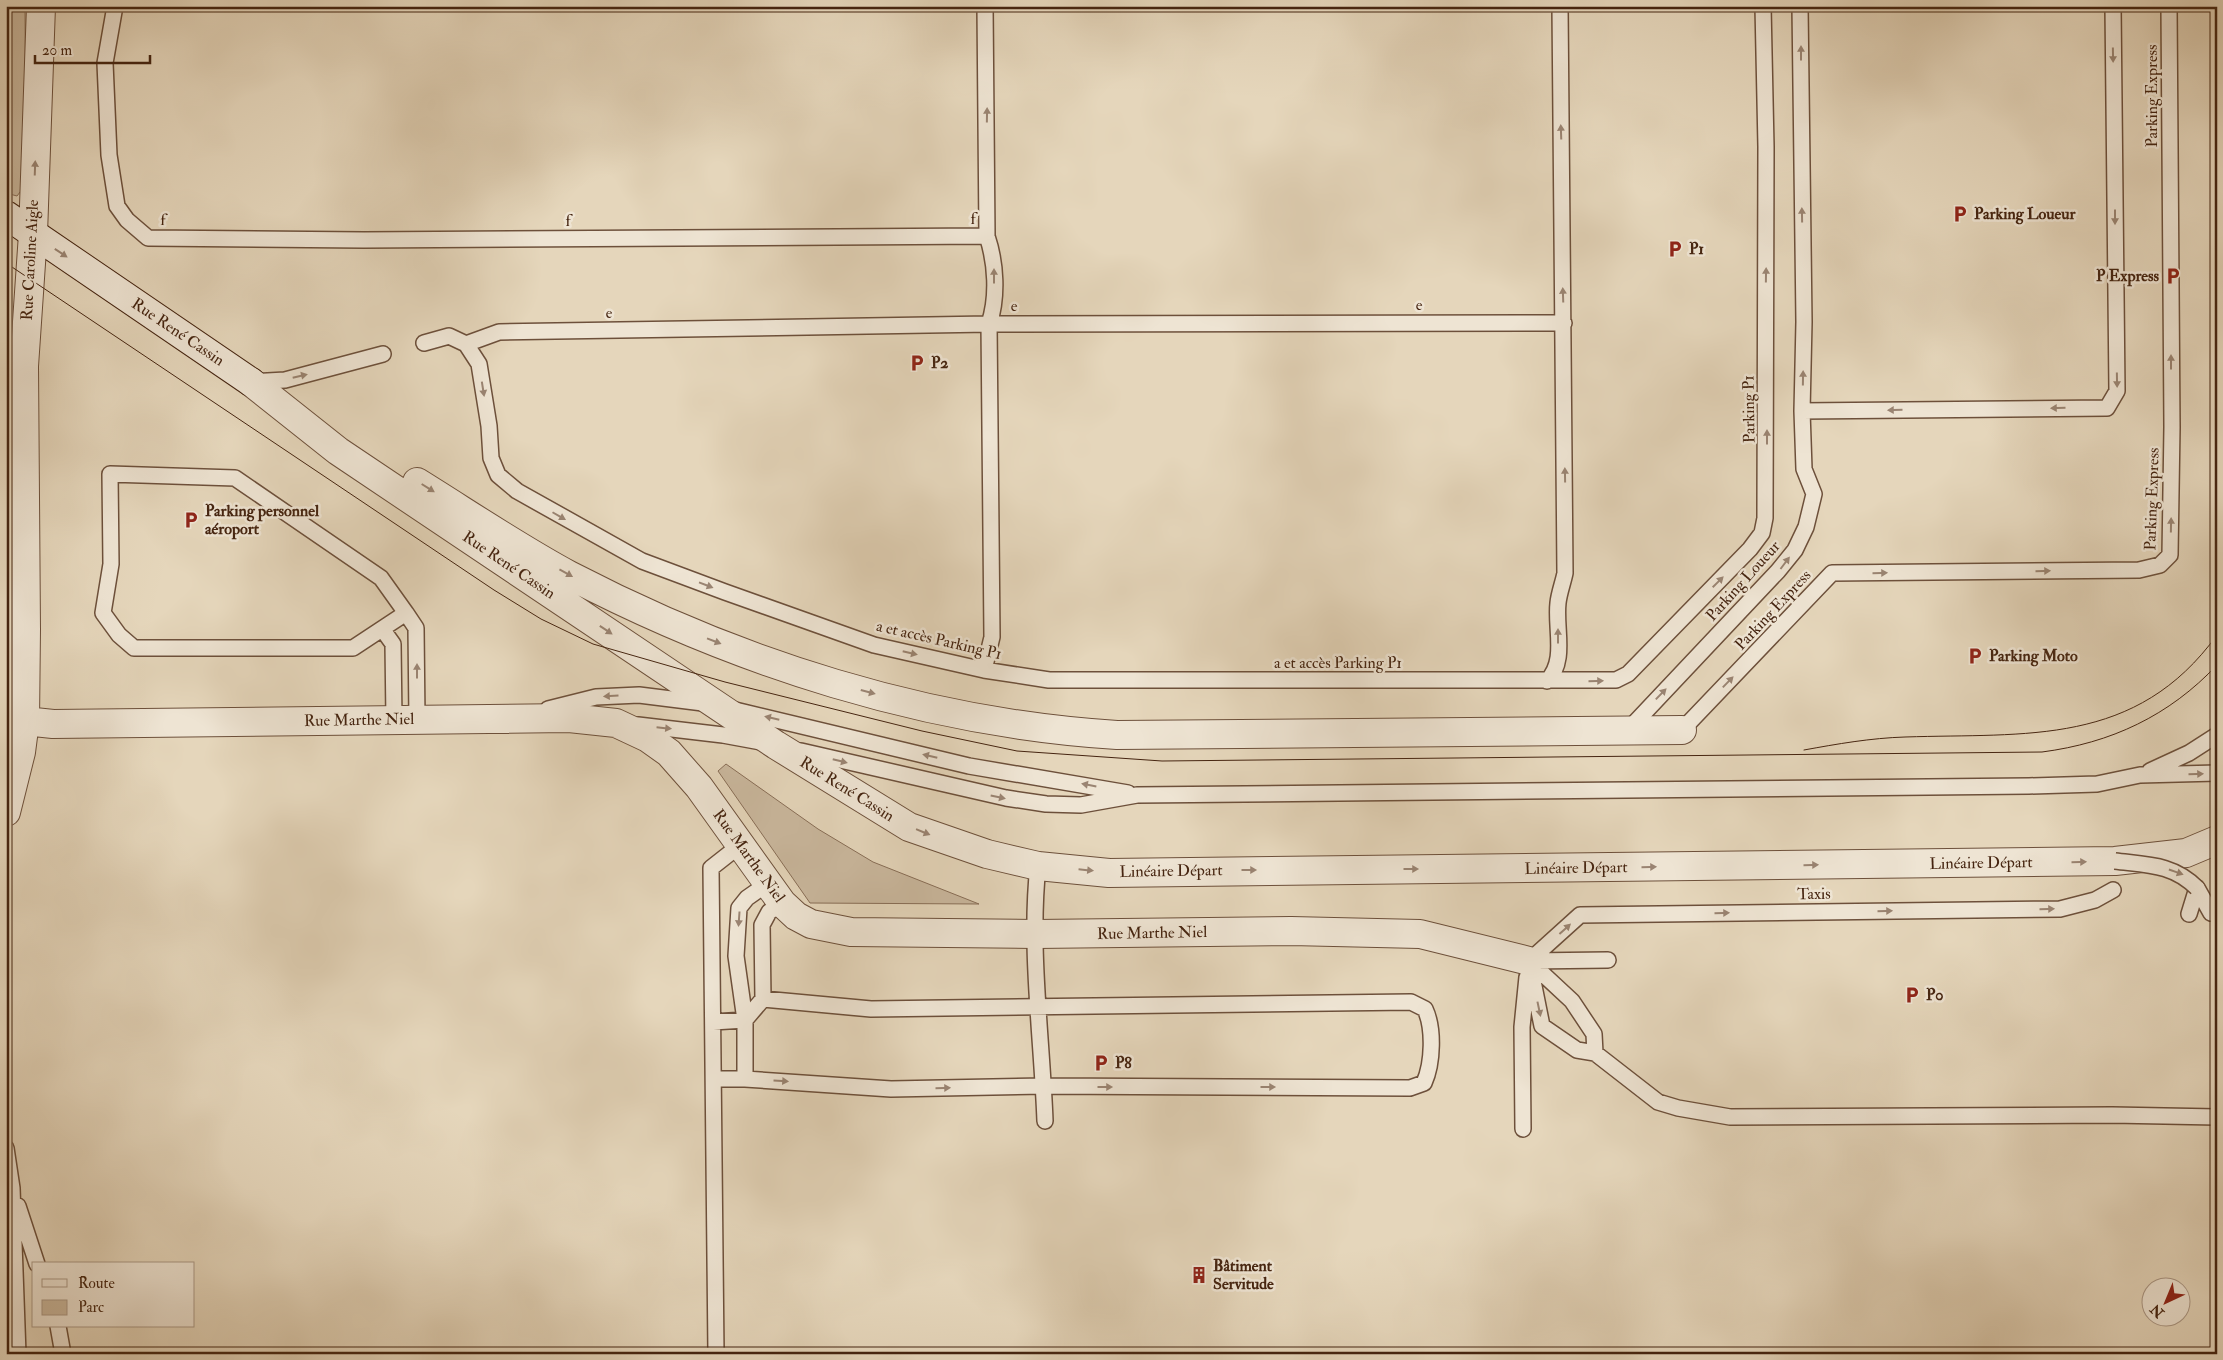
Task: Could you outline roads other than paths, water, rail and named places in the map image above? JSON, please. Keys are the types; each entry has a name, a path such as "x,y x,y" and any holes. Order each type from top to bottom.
{"street":[{"name":"Rue Caroline Aigle","path":"6,812 20,752 15,720 26,629 24,366 33,234 41,6"},
{"name":"Rue René Cassin","path":"6,215 251,382 338,451 776,745 909,827 987,854 1038,866"},
{"path":"251,382 346,436 527,550 568,574 613,596 697,635 777,665 916,705 1024,726 1117,735 1682,730"},
{"name":"Rue Marthe Niel","path":"15,720 53,724 569,718 616,723 648,738 669,753 699,787 739,846 775,893 811,924 850,932 1036,934 1291,931 1420,934 1529,961"},
{"name":"Linéaire Départ","path":"1038,866 1109,873 2116,861 2186,853 2217,840"}],"lane":[{"name":"f","path":"115,6 105,63 109,155 117,206 127,220 148,238 364,240 987,236"},
{"path":"984,670 992,628 988,324 994,310 994,256 987,236 985,6"},
{"path":"1547,681 1554,674 1558,664 1558,604 1565,573 1560,6"},
{"name":"Parking P1","path":"1547,681 1616,680 1628,674 1750,550 1762,533 1767,501 1766,156 1763,6"},
{"name":"Parking Loueur","path":"1628,730 1760,592 1795,550 1806,527 1814,494 1804,469 1802,411 1804,322 1800,6"},
{"path":"1802,411 2107,408 2117,390 2113,6"},
{"name":"Parking Express","path":"1682,730 1832,573 2139,570 2160,565 2170,555 2172,427 2169,6"},
{"name":"e","path":"466,344 499,332 988,324 1564,323"},
{"path":"424,343 449,336 466,344"},
{"name":"a et accès Parking P1","path":"466,344 479,364 489,426 490,458 498,476 517,491 642,560 874,645 984,670 1049,680 1547,681"},
{"path":"251,382 285,380 383,354"},
{"path":"406,613 383,630 353,648 134,648 119,635 103,613 111,564 110,474 235,478 381,578 406,613 416,628 406,720"},
{"path":"383,630 393,644 406,720"},
{"path":"507,719 596,697 639,695 716,705 969,766 1137,795"},
{"path":"616,723 723,735 776,745 1006,798 1046,804 1081,805 1137,795 2029,786 2097,784 2140,775 2217,773"},
{"path":"2140,775 2189,754 2217,736"},
{"path":"716,1354 711,868 739,846"},
{"path":"2116,861 2158,866 2184,875 2197,888 2211,913"},
{"path":"1038,866 1035,890 1036,934 1045,1121"},
{"path":"2189,914 2197,888"},
{"name":"Taxis","path":"1529,961 1580,915 2060,908 2096,900 2113,890"},
{"path":"713,1022 746,1020 762,999 762,924 769,912 775,893 747,898 739,908 736,956 746,1020 745,1079"},
{"path":"1529,961 1608,960"},
{"path":"1529,961 1542,1026 1577,1050 1595,1053 1658,1102 1707,1115 1730,1117 2112,1115 2217,1117"},
{"path":"1529,961 1572,1001 1594,1034 1595,1053"},
{"path":"1523,1130 1522,1027 1529,961"},
{"path":"714,1079 745,1079 891,1089 1044,1086 1410,1088 1424,1083 1429,1072 1430,1020 1425,1009 1411,1002 871,1009 762,999"},
{"path":"6,1148 12,1188 18,1354"},
{"path":"12,1188 36,1262"},
{"path":"58,1328 63,1354"}],"tram line":[{"path":"6,263 494,590 541,619 593,644 725,682 922,731 1017,751 1162,761 2042,752 2092,742 2137,724 2159,713 2179,699 2217,665"},
{"path":"1804,750 1880,739 1994,735 2036,732 2076,726 2115,715 2151,698 2185,671 2217,635"}],"place":[{"name":"Parking Loueur","path":"1960,214"},
{"name":"P1","path":"1675,249"},
{"name":"P Express","path":"2173,276"},
{"name":"P2","path":"917,363"},
{"name":"Parking personnel aéroport","path":"191,520"},
{"name":"Parking Moto","path":"1975,656"},
{"name":"P0","path":"1912,995"},
{"name":"P8","path":"1101,1063"},
{"name":"Bâtiment Servitude","path":"1199,1275"}]}
